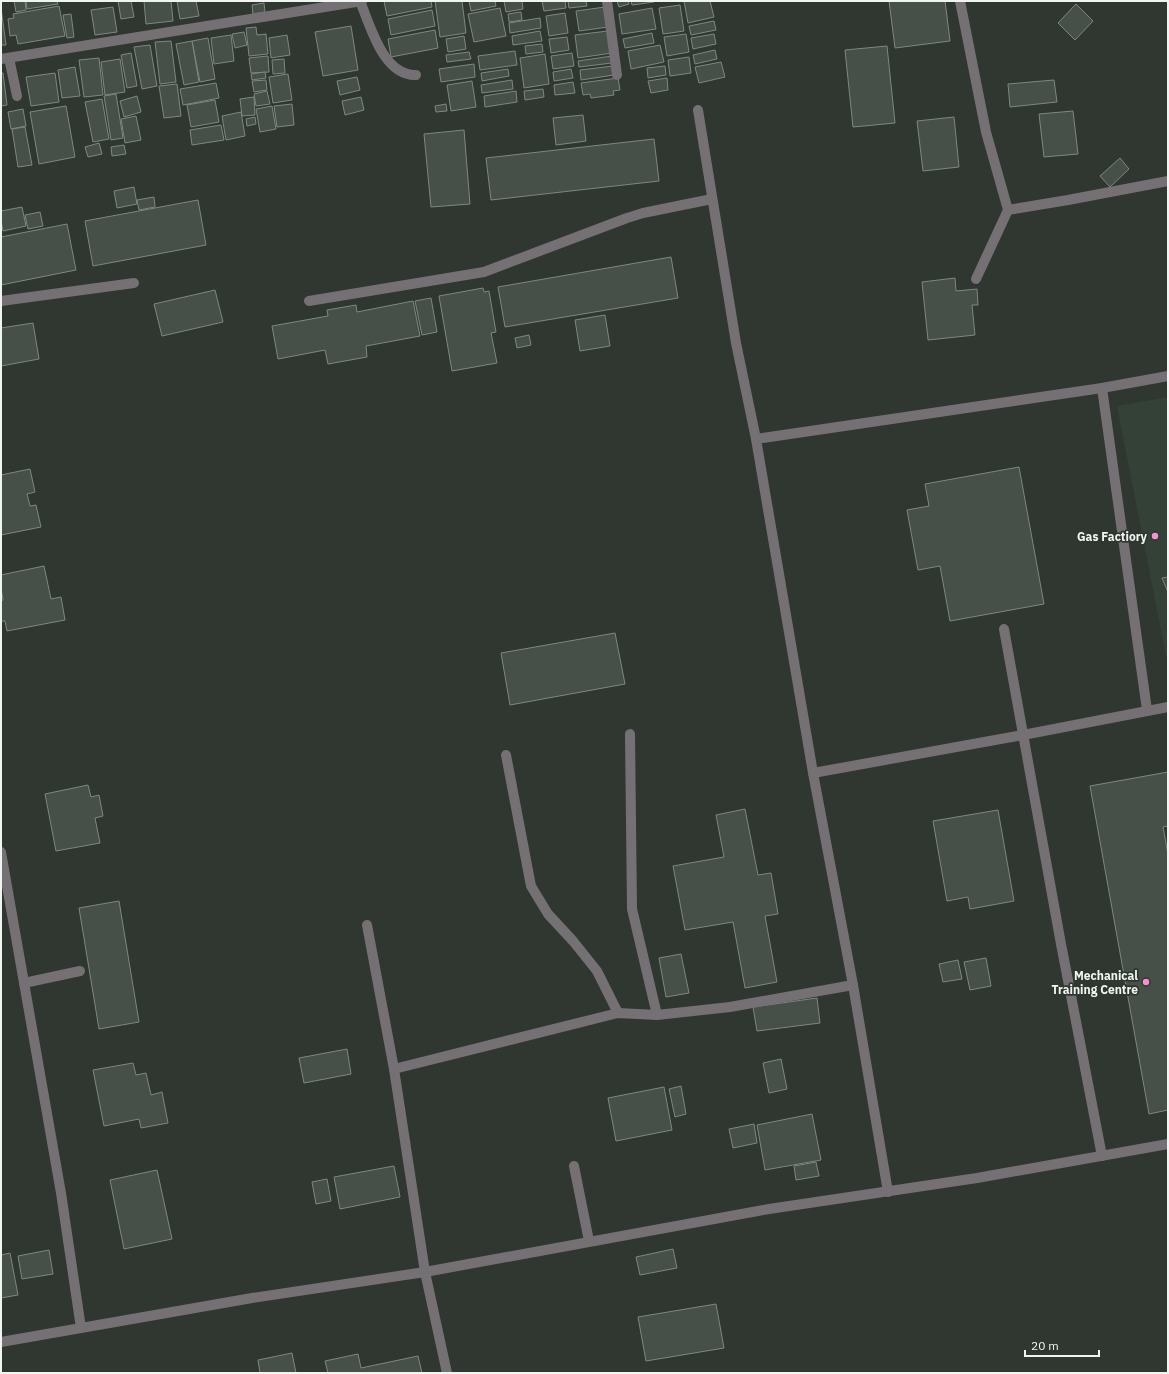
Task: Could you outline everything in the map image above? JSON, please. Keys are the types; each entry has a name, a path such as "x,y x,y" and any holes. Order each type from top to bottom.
{"street":[{"path":"17,96 5,59 340,3 361,1 380,48 391,66 408,75 416,75"},
{"path":"607,1 617,75"},
{"path":"960,1 986,132 1008,210 976,279"},
{"path":"698,110 736,343 756,439 813,773 853,985 888,1192"},
{"path":"1008,210 1168,181"},
{"path":"310,301 484,272 626,218 643,213 712,199"},
{"path":"1,301 134,283"},
{"path":"756,439 1102,388 1168,376"},
{"path":"1102,388 1147,710"},
{"path":"1004,629 1102,1156"},
{"path":"813,773 1168,707"},
{"path":"630,734 632,909 657,1015"},
{"path":"506,755 531,886 548,914 573,941 597,971 618,1014"},
{"path":"1,852 61,1192 82,1328"},
{"path":"367,926 394,1069 425,1272 447,1373"},
{"path":"24,983 80,971"},
{"path":"394,1069 618,1014 657,1015 730,1007 853,985"},
{"path":"1,1342 252,1298 425,1272 769,1209 977,1178 1168,1144"},
{"path":"574,1166 589,1241"}],"shaded area":[{"name":"Gas Factiory","path":"1168,397 1168,666 1117,406"}],"building":[{"path":"14,1 25,1 26,10 16,12"},
{"path":"26,1 57,1 58,4 27,9"},
{"path":"118,1 131,1 134,17 121,19"},
{"path":"144,1 171,1 173,21 146,24"},
{"path":"177,1 196,1 199,16 180,19"},
{"path":"384,1 431,1 432,7 387,16"},
{"path":"435,1 462,1 466,33 440,37"},
{"path":"469,1 495,1 496,6 471,11"},
{"path":"504,1 522,1 523,9 506,12"},
{"path":"542,1 565,1 566,8 544,11"},
{"path":"568,1 586,1 587,6 569,8"},
{"path":"617,1 628,1 629,4 619,7"},
{"path":"631,1 654,1 654,2 632,5"},
{"path":"684,1 710,1 714,17 688,23"},
{"path":"889,1 945,1 950,41 895,48"},
{"path":"264,3 265,12 253,14 252,5"},
{"path":"1076,4 1093,21 1075,40 1058,23"},
{"path":"680,5 684,31 663,34 659,8"},
{"path":"59,6 65,36 18,44 16,35 10,36 8,19 14,18 13,14"},
{"path":"113,7 117,32 95,35 91,10"},
{"path":"605,7 608,27 579,31 576,11"},
{"path":"1,8 6,45 1,45"},
{"path":"500,8 506,36 474,42 468,14"},
{"path":"652,8 656,29 622,34 619,14"},
{"path":"432,10 435,26 391,35 388,19"},
{"path":"521,12 522,20 509,22 508,14"},
{"path":"565,13 568,33 549,36 546,16"},
{"path":"71,14 74,37 67,38 63,15"},
{"path":"540,18 541,28 510,33 509,23"},
{"path":"714,21 716,30 691,35 689,26"},
{"path":"351,26 358,70 323,76 315,32"},
{"path":"256,27 257,35 266,34 268,54 249,56 246,28"},
{"path":"435,30 438,48 391,57 388,39"},
{"path":"540,31 542,41 513,45 512,36"},
{"path":"608,31 612,53 578,58 575,35"},
{"path":"244,32 247,45 235,48 232,34"},
{"path":"652,33 654,43 625,48 623,39"},
{"path":"686,34 689,52 667,56 664,37"},
{"path":"714,34 716,44 693,49 691,38"},
{"path":"231,35 234,61 214,64 211,38"},
{"path":"287,35 290,55 271,58 269,38"},
{"path":"464,36 466,49 448,52 446,39"},
{"path":"567,37 569,50 551,53 549,39"},
{"path":"208,38 215,79 200,82 192,41"},
{"path":"171,41 176,82 160,84 155,42"},
{"path":"192,41 199,82 184,85 176,44"},
{"path":"542,44 543,52 526,54 525,46"},
{"path":"150,45 157,86 142,89 134,47"},
{"path":"660,45 664,62 631,69 628,51"},
{"path":"887,46 895,123 853,127 845,50"},
{"path":"715,50 717,59 695,64 693,55"},
{"path":"515,51 517,65 480,70 478,56"},
{"path":"469,52 471,59 447,62 446,55"},
{"path":"131,53 137,86 127,88 121,55"},
{"path":"572,53 574,66 553,69 551,56"},
{"path":"545,54 549,84 524,88 520,58"},
{"path":"268,56 269,72 251,73 249,58"},
{"path":"612,56 612,63 579,67 578,61"},
{"path":"689,57 691,73 670,76 668,60"},
{"path":"99,58 103,95 84,97 79,60"},
{"path":"120,59 125,92 105,95 101,62"},
{"path":"284,59 285,73 273,74 272,60"},
{"path":"721,62 725,77 699,83 695,67"},
{"path":"474,64 475,77 441,82 439,69"},
{"path":"613,66 614,75 581,80 580,70"},
{"path":"665,66 666,75 648,78 647,68"},
{"path":"75,67 80,96 62,98 58,70"},
{"path":"508,69 509,76 482,81 481,73"},
{"path":"571,69 573,78 554,81 553,72"},
{"path":"265,72 266,78 252,80 251,74"},
{"path":"1,73 3,73 7,105 1,106"},
{"path":"55,73 59,102 31,106 26,77"},
{"path":"288,74 292,100 273,103 269,77"},
{"path":"357,77 360,90 340,95 337,81"},
{"path":"618,78 620,90 613,91 614,95 591,98 590,94 583,95 581,83"},
{"path":"667,78 668,90 651,93 648,81"},
{"path":"266,80 267,90 254,92 252,81"},
{"path":"512,80 513,89 482,93 481,85"},
{"path":"1054,80 1057,102 1010,107 1008,84"},
{"path":"472,81 476,107 451,111 447,85"},
{"path":"573,82 575,93 555,95 554,85"},
{"path":"216,83 219,98 183,105 180,89"},
{"path":"177,84 181,116 164,118 159,86"},
{"path":"543,89 544,97 525,100 524,91"},
{"path":"267,91 270,104 256,106 254,94"},
{"path":"516,91 517,102 485,107 484,96"},
{"path":"116,94 123,138 111,140 104,96"},
{"path":"137,96 141,112 124,117 120,101"},
{"path":"254,97 255,115 242,116 240,99"},
{"path":"361,97 364,110 345,115 342,101"},
{"path":"102,99 109,139 93,142 85,102"},
{"path":"215,100 219,122 191,127 187,105"},
{"path":"292,104 294,125 277,127 274,106"},
{"path":"446,104 447,111 436,112 435,106"},
{"path":"66,106 75,157 39,164 30,112"},
{"path":"272,106 276,129 260,132 256,109"},
{"path":"23,109 26,126 11,129 8,112"},
{"path":"1073,111 1078,154 1044,157 1039,114"},
{"path":"241,112 245,136 226,140 222,116"},
{"path":"583,115 586,141 556,145 553,118"},
{"path":"136,116 141,140 125,143 121,119"},
{"path":"255,117 256,124 247,126 246,119"},
{"path":"954,117 959,167 923,171 917,121"},
{"path":"221,125 224,140 192,145 190,130"},
{"path":"25,127 32,165 18,167 12,129"},
{"path":"464,130 470,204 431,207 424,134"},
{"path":"654,139 659,181 491,200 486,158"},
{"path":"99,143 102,154 88,157 85,147"},
{"path":"124,145 126,154 112,156 111,147"},
{"path":"1120,158 1129,169 1110,187 1100,176"},
{"path":"134,187 137,204 117,208 114,191"},
{"path":"154,197 155,207 139,210 137,200"},
{"path":"198,200 206,245 93,266 85,221"},
{"path":"22,207 26,226 3,231 1,211"},
{"path":"40,212 43,226 28,229 25,215"},
{"path":"67,224 76,270 1,285 1,237"},
{"path":"671,257 678,298 505,327 498,287"},
{"path":"955,278 956,291 977,289 978,305 972,305 975,335 928,340 922,282"},
{"path":"483,288 484,292 489,291 496,332 491,333 497,363 452,371 439,296"},
{"path":"215,290 223,322 162,336 154,304"},
{"path":"431,298 437,332 422,335 415,301"},
{"path":"413,301 420,336 366,346 367,357 328,364 325,350 278,359 272,326 328,316 327,310 356,305 357,312"},
{"path":"605,315 610,346 580,351 575,320"},
{"path":"33,323 39,359 1,366 1,328"},
{"path":"529,335 531,345 517,348 515,338"},
{"path":"1019,467 1044,604 950,621 940,566 918,570 907,510 929,506 925,484"},
{"path":"30,469 35,492 27,494 30,506 36,505 41,527 1,535 1,475"},
{"path":"44,566 51,599 61,597 65,620 7,631 5,621 1,621 1,601 3,600 1,575"},
{"path":"1168,577 1168,592 1162,578"},
{"path":"615,633 625,684 510,705 501,653"},
{"name":"Mechanical Training Centre","path":"1168,772 1168,826 1163,827 1168,854 1168,1110 1149,1114 1090,786"},
{"path":"88,785 91,797 99,795 103,816 95,818 100,843 56,851 45,794"},
{"path":"745,809 758,875 771,873 778,914 765,916 777,982 745,988 733,922 685,930 673,866 724,857 716,815"},
{"path":"998,810 1014,901 970,909 968,897 947,901 933,821"},
{"path":"119,901 139,1022 99,1029 79,908"},
{"path":"681,954 689,993 666,997 659,958"},
{"path":"986,958 991,986 970,990 964,962"},
{"path":"958,960 962,979 943,982 939,964"},
{"path":"817,998 820,1023 757,1031 753,1007"},
{"path":"347,1049 351,1074 304,1083 299,1058"},
{"path":"781,1059 787,1089 769,1093 763,1063"},
{"path":"133,1063 136,1075 146,1073 151,1095 162,1092 168,1123 141,1128 139,1119 104,1126 93,1070"},
{"path":"681,1086 686,1114 675,1117 669,1089"},
{"path":"664,1087 672,1130 616,1141 608,1098"},
{"path":"812,1114 821,1160 765,1170 757,1125"},
{"path":"754,1124 757,1143 733,1148 729,1129"},
{"path":"816,1162 819,1176 796,1180 794,1166"},
{"path":"394,1166 400,1197 340,1209 334,1177"},
{"path":"157,1170 172,1239 124,1249 110,1180"},
{"path":"327,1179 331,1201 316,1204 312,1182"},
{"path":"673,1249 677,1268 640,1275 636,1257"},
{"path":"49,1250 53,1274 22,1279 18,1256"},
{"path":"10,1253 18,1295 1,1298 1,1255"},
{"path":"716,1304 724,1348 646,1361 638,1317"},
{"path":"292,1353 296,1373 260,1373 258,1360"},
{"path":"358,1354 361,1368 418,1356 422,1373 328,1373 325,1361"}],"place":[{"name":"Gas Factiory","path":"1155,536"},
{"name":"Mechanical Training Centre","path":"1146,982"}]}
